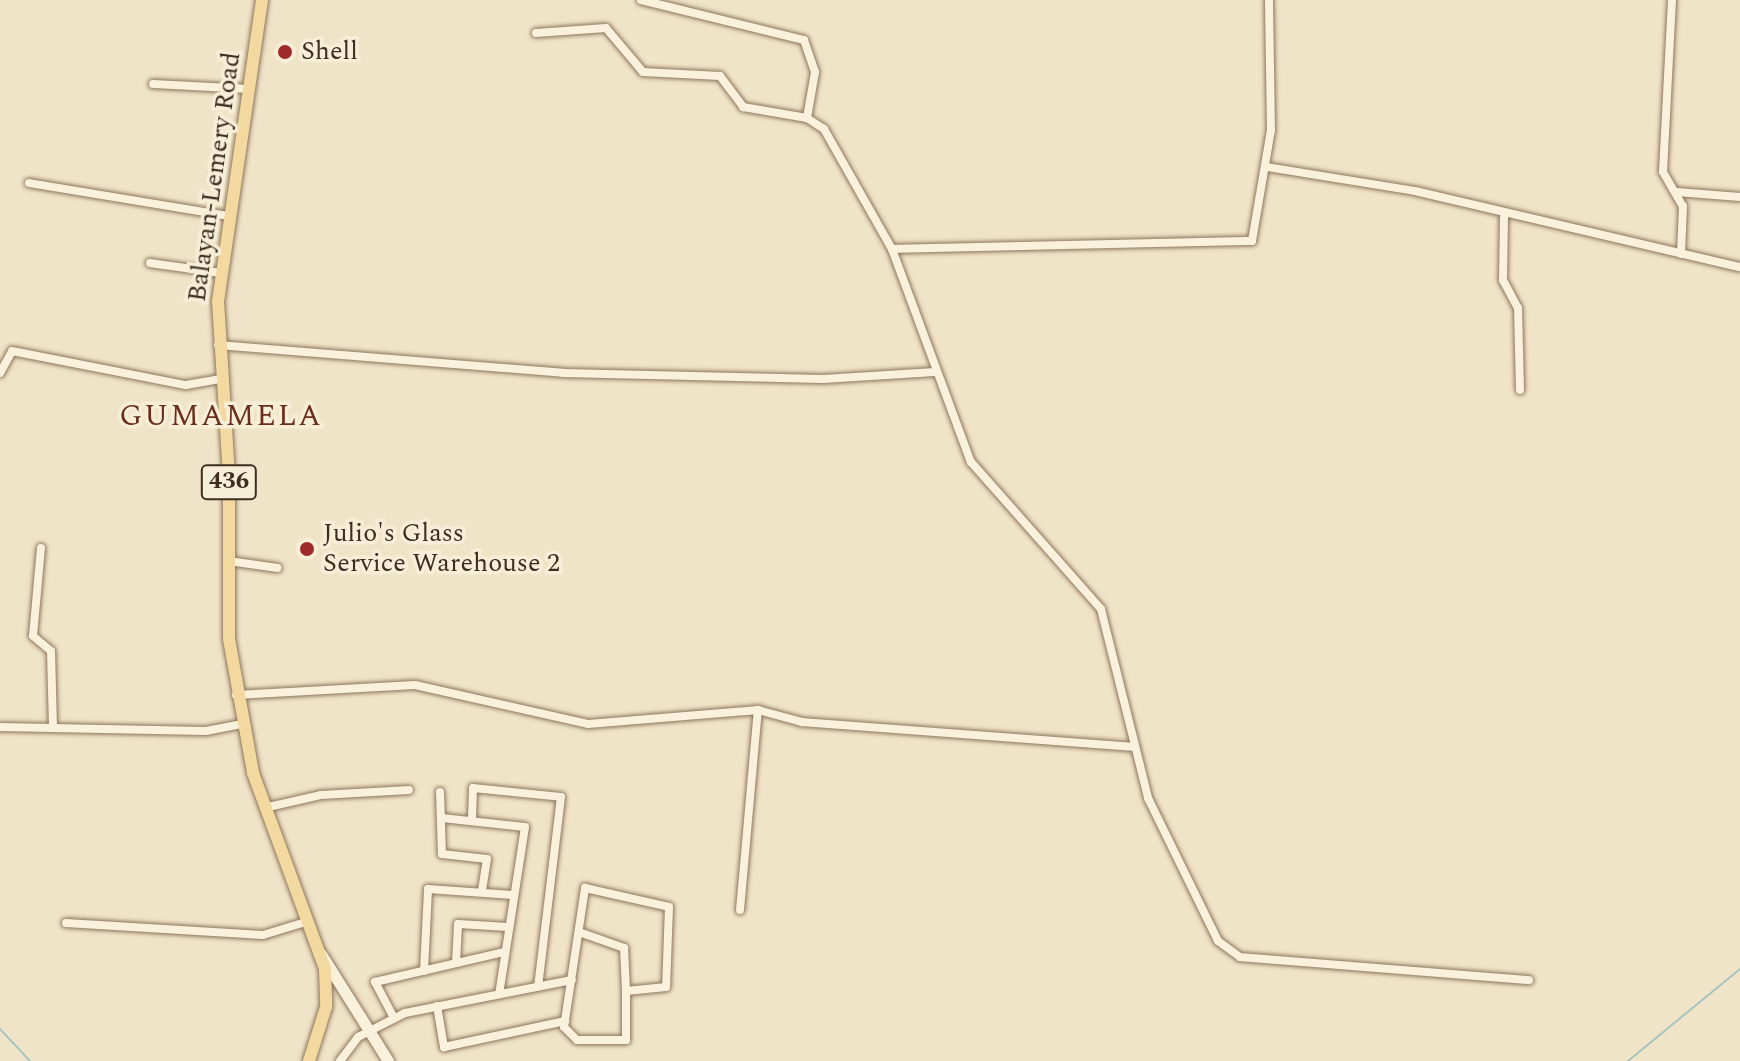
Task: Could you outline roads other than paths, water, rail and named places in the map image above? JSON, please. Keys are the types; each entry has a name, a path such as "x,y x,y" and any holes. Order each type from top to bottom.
{"main road":[{"name":"Balayan-Lemery Road","path":"262,0 220,273 217,345 236,695 264,809 321,954 326,1007 309,1061"}],"street":[{"path":"892,249 1243,244 1255,237 1267,167 1275,48 1269,0"},
{"path":"1672,0 1663,172 1677,192 1686,219 1681,254"},
{"path":"648,1 804,40 815,72 807,118"},
{"path":"536,33 606,28 643,72 720,76 743,107 807,118 835,144 845,175 892,249 935,372 981,478 1101,609 1131,747 1188,891 1218,941 1240,957 1529,980"},
{"path":"153,84 250,89"},
{"path":"1267,167 1415,191 1504,217 1740,267"},
{"path":"29,183 228,216"},
{"path":"1677,192 1740,197"},
{"path":"1504,217 1503,280 1518,308 1520,390"},
{"path":"150,263 220,273"},
{"path":"217,345 563,373 823,379 935,372"},
{"path":"0,373 12,351 186,385 219,379"},
{"path":"41,548 33,636 51,651 53,728"},
{"path":"229,561 278,568"},
{"path":"236,695 415,685 588,724 758,710 802,722 1131,747"},
{"path":"740,910 758,710"},
{"path":"0,727 206,731 241,724"},
{"path":"472,818 473,788 561,797 538,986"},
{"path":"264,809 321,795 409,790"},
{"path":"440,792 442,854 487,859 482,889"},
{"path":"442,818 472,818 525,827 499,994"},
{"path":"579,932 624,948 626,1040 577,1040 565,1021 585,888 669,907 666,987 626,991"},
{"path":"424,971 428,889 482,889 513,895"},
{"path":"66,923 263,935 310,921"},
{"path":"456,963 458,924 508,927"},
{"path":"394,1018 375,982 504,952"},
{"name":"436","path":"321,954 388,1061"},
{"path":"340,1061 343,1049 394,1018 437,1006 572,980"},
{"path":"437,1006 444,1047 565,1021"}],"waterway":[{"path":"1628,1061 1740,969"},
{"path":"0,1029 30,1061"}],"place":[{"name":"Shell","path":"285,52"},
{"name":"Julio's Glass Service Warehouse 2","path":"307,549"}],"district":[{"name":"GUMAMELA","path":"221,416"}]}
